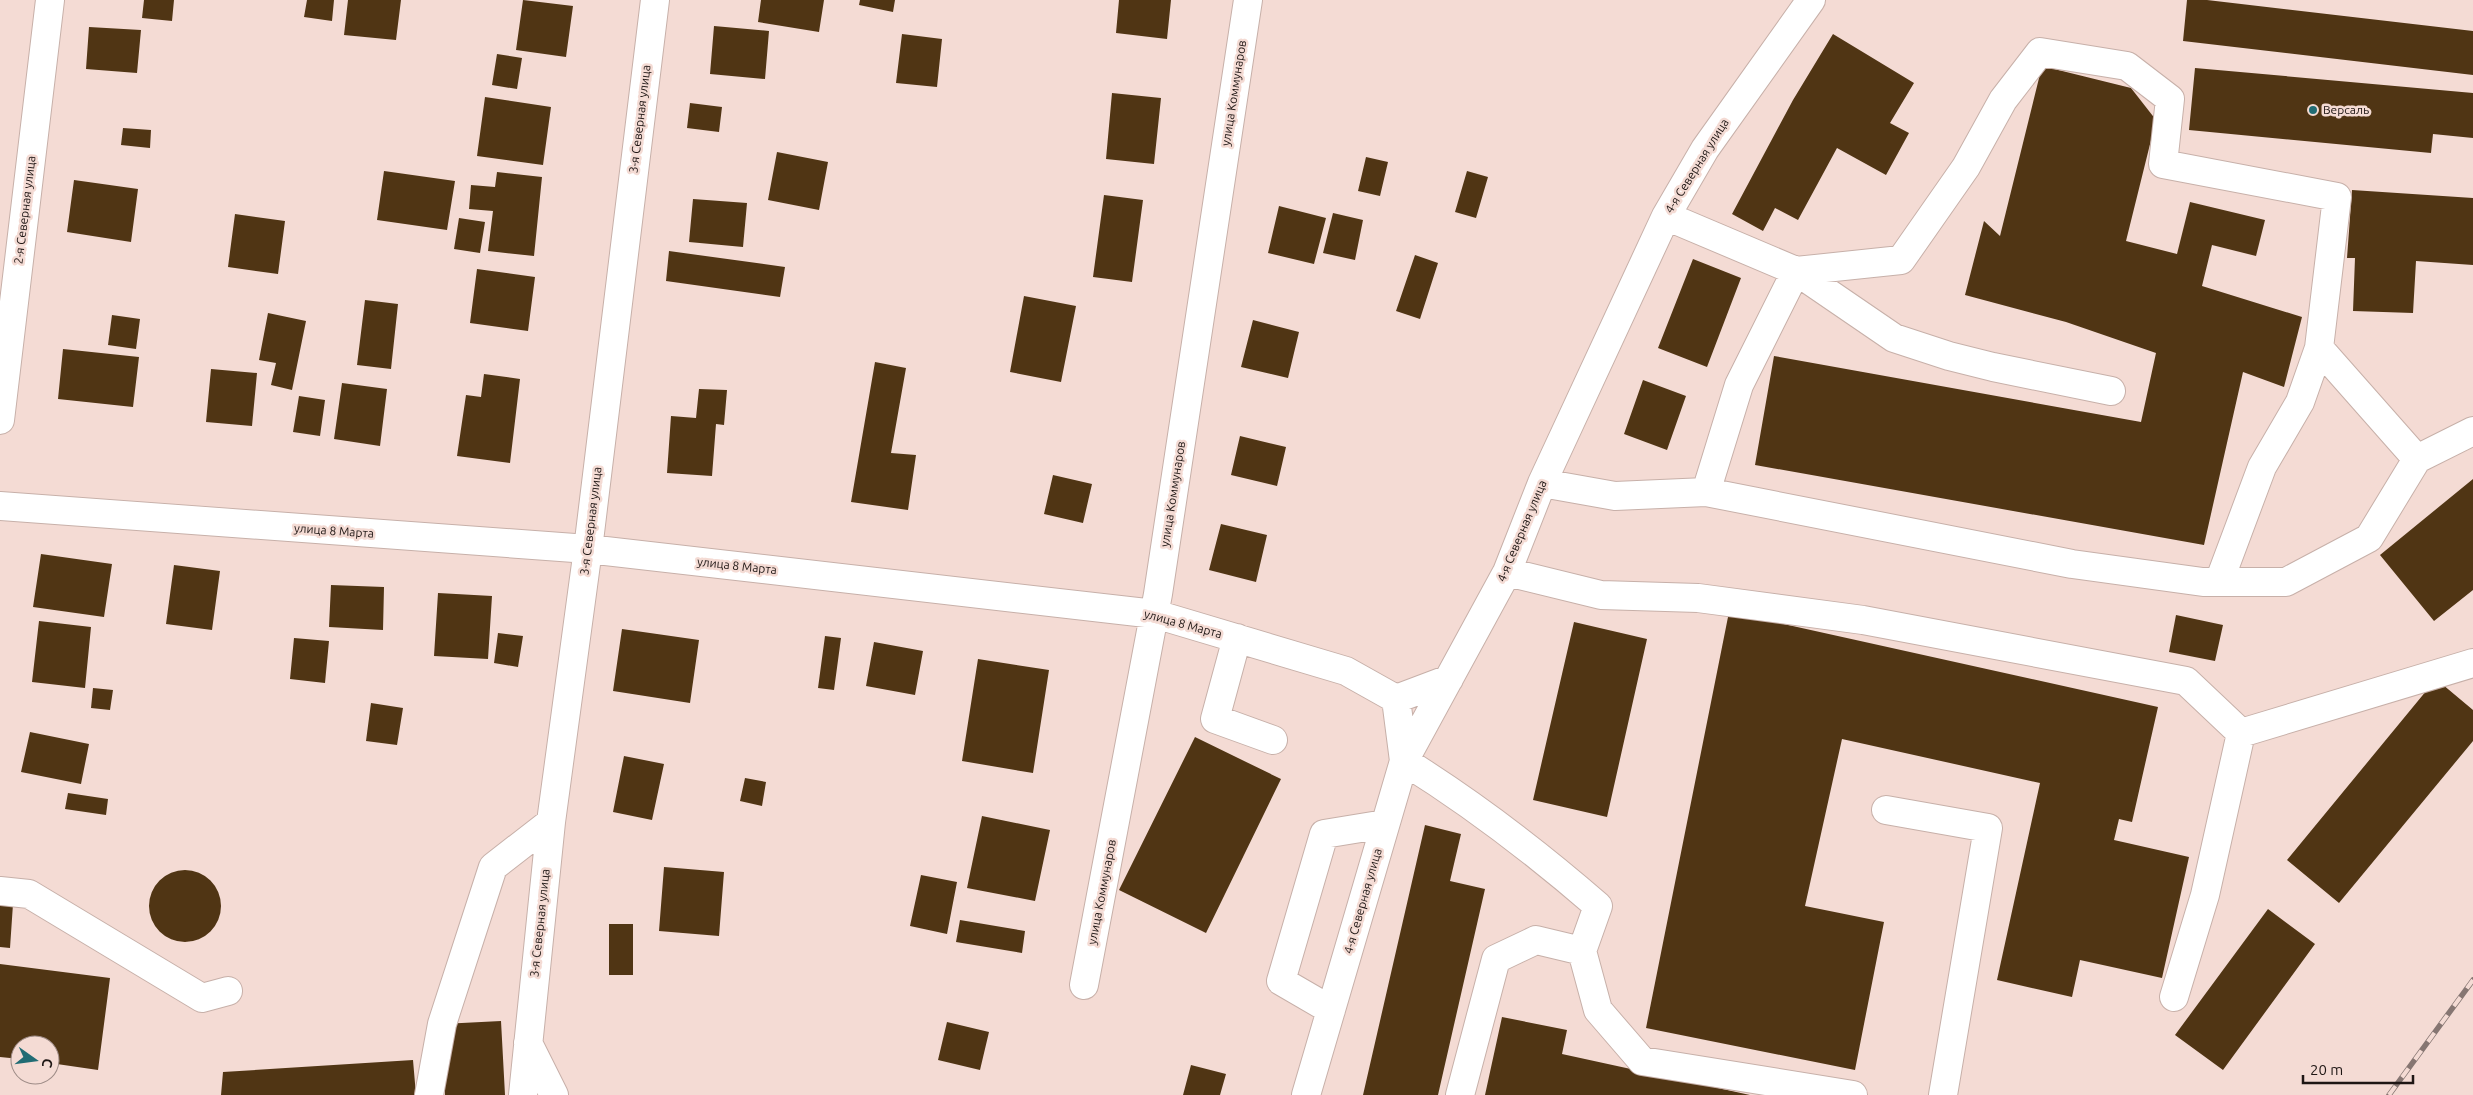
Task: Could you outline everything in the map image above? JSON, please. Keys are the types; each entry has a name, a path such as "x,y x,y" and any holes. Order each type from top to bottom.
{"street":[{"name":"2-я Северная улица","path":"0,420 50,0"},
{"name":"3-я Северная улица","path":"523,1095 551,822 588,550 655,0"},
{"name":"улица Коммунаров","path":"1084,985 1155,614 1248,0"},
{"name":"4-я Северная улица","path":"1306,1095 1404,761 1506,572 1542,483 1666,216 1705,149 1812,0"},
{"path":"1796,271 1900,260 1966,167 2003,100 2040,52 2128,66 2170,99 2162,164 2337,197 2319,348 2300,402 2262,467 2218,582"},
{"path":"1666,216 1796,271 1894,338 1984,364 2111,391"},
{"path":"1706,492 1739,385 1796,271"},
{"path":"2319,348 2417,459"},
{"path":"1542,483 1615,496 1706,492 2072,564 2203,582 2286,582 2369,538 2417,459 2473,431"},
{"name":"улица 8 Марта","path":"0,506 588,550 1155,614 1346,671 1396,699"},
{"path":"1506,572 1601,595 1698,598 1862,620 2186,681 2241,733"},
{"path":"1237,638 1215,719 1273,740"},
{"path":"2241,733 2473,664"},
{"path":"1449,679 1396,699 1404,761 1460,796 1548,862 1598,906 1582,951 1598,1010 1642,1061 1853,1095"},
{"path":"2174,997 2205,895 2241,733"},
{"path":"1886,810 1988,828 1943,1095"},
{"path":"429,1095 442,1024 493,867 551,822"},
{"path":"1331,1010 1281,981 1324,834 1385,824"},
{"path":"0,891 28,894 202,998 228,991"},
{"path":"1460,1095 1496,960 1536,940 1582,951"},
{"path":"528,1043 554,1095"}],"building":[{"path":"144,0 174,0 172,21 142,18"},
{"path":"307,0 334,0 332,21 304,17"},
{"path":"348,0 401,0 396,40 344,35"},
{"path":"523,0 573,6 566,57 516,50"},
{"path":"761,0 824,0 819,32 758,22"},
{"path":"860,0 895,0 893,12 859,5"},
{"path":"1119,0 1171,0 1167,39 1116,33"},
{"path":"2187,0 2207,0 2473,31 2473,75 2183,41"},
{"path":"714,26 769,31 765,79 710,74"},
{"path":"89,27 141,30 137,73 86,69"},
{"path":"902,34 942,39 937,87 896,83"},
{"path":"1833,34 1914,83 1890,123 1909,133 1886,175 1837,148 1798,220 1775,208 1763,231 1732,214 1793,100"},
{"path":"497,54 522,58 517,89 492,85"},
{"path":"2042,66 2131,88 2156,120 2126,241 2177,254 2190,202 2265,220 2256,256 2212,245 2202,286 2302,317 2284,387 2243,372 2204,545 1755,465 1774,356 2141,422 2156,353 2066,322 1965,295 1984,221 2000,236"},
{"name":"Версаль","path":"2195,68 2473,93 2473,138 2433,134 2431,153 2189,130"},
{"path":"1112,93 1161,98 1154,164 1106,159"},
{"path":"485,97 551,107 543,165 477,156"},
{"path":"690,103 722,107 719,132 687,128"},
{"path":"123,128 151,130 150,148 121,145"},
{"path":"777,152 828,162 819,210 768,200"},
{"path":"1366,157 1388,162 1380,196 1358,191"},
{"path":"384,171 455,181 447,230 377,220"},
{"path":"1467,171 1488,177 1476,218 1455,212"},
{"path":"497,172 542,177 534,256 488,251 493,211 469,209 471,185 495,187"},
{"path":"74,180 138,189 131,242 67,232"},
{"path":"2352,190 2473,198 2473,265 2416,261 2413,313 2353,311 2355,258 2347,258"},
{"path":"1104,195 1143,200 1132,282 1093,277"},
{"path":"693,199 747,203 743,247 689,242"},
{"path":"1279,206 1326,218 1314,264 1268,253"},
{"path":"1333,213 1363,220 1355,260 1323,253"},
{"path":"235,214 285,221 278,274 228,267"},
{"path":"459,218 485,222 480,253 454,249"},
{"path":"669,251 785,267 780,297 666,281"},
{"path":"1415,255 1438,263 1420,319 1396,311"},
{"path":"1693,259 1741,278 1707,367 1658,348"},
{"path":"477,269 535,277 528,331 470,323"},
{"path":"1024,296 1076,306 1061,382 1010,372"},
{"path":"365,300 398,304 391,369 357,365"},
{"path":"268,313 306,321 292,390 271,385 276,363 259,360"},
{"path":"112,315 140,319 136,349 108,345"},
{"path":"1253,320 1299,332 1288,378 1241,367"},
{"path":"63,349 139,357 133,407 58,399"},
{"path":"875,362 906,368 891,453 916,455 908,510 851,502"},
{"path":"211,369 257,373 252,426 206,422"},
{"path":"484,374 520,379 510,463 457,456 466,395 481,397"},
{"path":"1643,380 1686,396 1667,450 1624,434"},
{"path":"342,383 387,389 380,446 334,439"},
{"path":"699,389 727,390 724,425 716,424 712,476 667,473 671,416 696,418"},
{"path":"299,396 325,400 320,436 293,432"},
{"path":"1240,436 1286,447 1277,486 1231,475"},
{"path":"1053,475 1092,484 1083,523 1044,514"},
{"path":"2473,479 2473,590 2434,621 2380,555"},
{"path":"1221,524 1267,535 1256,582 1209,570"},
{"path":"41,554 112,564 104,617 33,607"},
{"path":"174,565 220,571 212,630 166,624"},
{"path":"331,585 384,587 383,630 329,627"},
{"path":"438,593 492,596 488,659 434,656"},
{"path":"1729,612 2158,707 2132,822 2119,819 2114,840 2189,857 2162,978 2080,960 2072,997 1997,980 2040,783 1842,739 1805,906 1884,922 1855,1070 1646,1028"},
{"path":"2176,615 2223,625 2215,661 2169,652"},
{"path":"39,621 91,627 85,688 32,682"},
{"path":"1574,622 1647,639 1607,817 1533,800"},
{"path":"622,629 699,640 690,703 613,691"},
{"path":"498,633 523,636 518,667 494,663"},
{"path":"825,636 841,638 834,690 818,688"},
{"path":"294,638 329,641 325,683 290,679"},
{"path":"874,642 923,651 915,695 866,686"},
{"path":"978,659 1049,670 1033,773 962,761"},
{"path":"2436,679 2473,710 2473,741 2339,903 2287,860"},
{"path":"93,688 113,690 110,710 91,708"},
{"path":"371,703 403,708 397,745 366,741"},
{"path":"30,732 89,744 81,784 21,772"},
{"path":"1195,737 1281,779 1206,933 1119,890"},
{"path":"624,756 664,764 652,820 613,812"},
{"path":"745,778 766,782 762,806 740,801"},
{"path":"68,793 108,799 106,815 65,809"},
{"path":"982,816 1050,830 1035,901 967,888"},
{"path":"1425,825 1461,834 1450,881 1485,889 1438,1095 1363,1095"},
{"path":"664,867 724,872 719,936 659,931"},
{"path":"185,870 205,876 215,886 221,906 215,926 205,936 185,942 165,936 155,926 149,906 155,886 165,876"},
{"path":"921,875 957,882 947,934 910,926"},
{"path":"0,903 13,904 10,948 0,947"},
{"path":"2268,909 2315,944 2223,1070 2175,1035"},
{"path":"960,920 1025,931 1022,953 956,942"},
{"path":"609,924 633,924 633,975 609,975"},
{"path":"0,964 110,978 98,1070 60,1064 60,1035 10,1035 10,1058 0,1057"},
{"path":"1502,1017 1567,1030 1562,1054 1750,1095 1485,1095"},
{"path":"501,1021 505,1095 445,1095 442,1024"},
{"path":"947,1022 989,1032 980,1070 938,1060"},
{"path":"413,1060 416,1095 221,1095 223,1072"},
{"path":"1191,1065 1226,1074 1220,1095 1183,1095"}],"railway":[{"path":"2389,1095 2473,980"}],"place":[{"name":"Версаль","path":"2313,110"}]}
